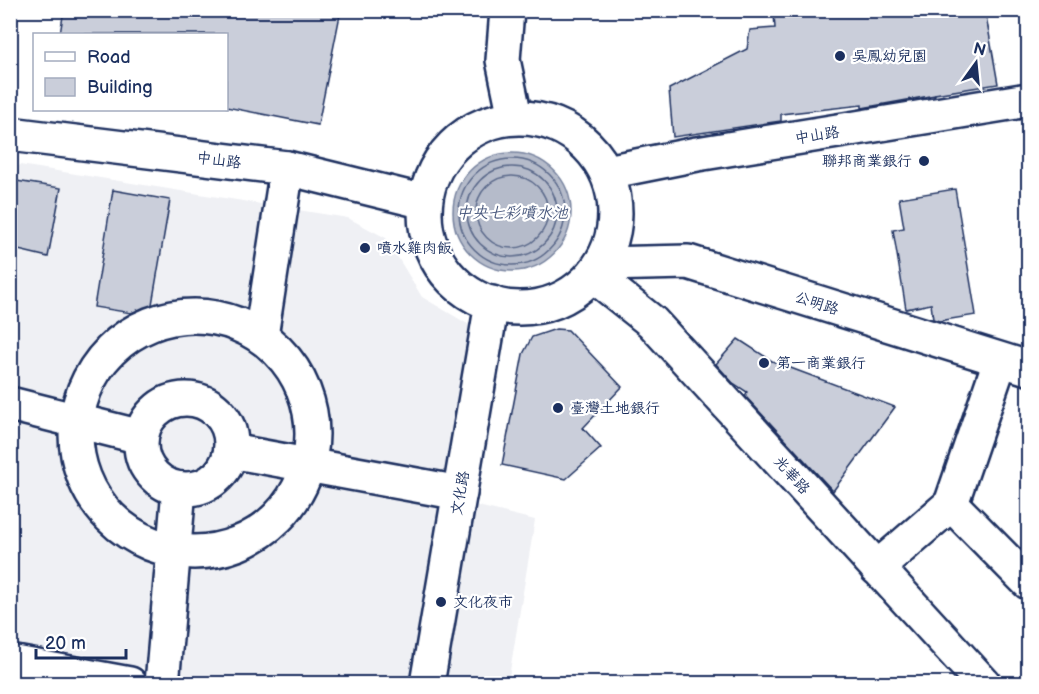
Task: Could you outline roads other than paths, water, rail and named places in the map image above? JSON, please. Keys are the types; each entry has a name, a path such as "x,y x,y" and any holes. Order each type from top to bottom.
{"street":[{"path":"507,10 503,60 515,117"},
{"name":"中山路","path":"607,172 697,154 1029,100"},
{"path":"515,117 541,120 570,131 593,151 607,172 616,205 612,237 598,270 574,292 551,303 526,308 492,303 475,296 454,280 438,259 428,234 425,202 430,182 442,158 461,139 483,125 515,117"},
{"name":"中山路","path":"10,134 287,168 425,202"},
{"path":"261,336 287,168"},
{"name":"公明路","path":"598,270 688,262 1014,365"},
{"name":"光華路","path":"598,270 652,322 984,684"},
{"name":"文化路","path":"428,684 492,303"},
{"path":"195,316 229,321 261,336 288,361 306,393 313,428 309,465 293,500 266,529 231,547 192,553 153,546 118,526 92,496 78,459 75,420 85,387 103,357 129,335 160,320 195,316"},
{"path":"877,568 951,504 1014,365"},
{"path":"194,398 219,411 232,437 231,451 227,465 218,476 194,489 179,489 154,476 141,452 141,437 145,423 153,411 165,403 194,398"},
{"path":"10,404 141,437"},
{"path":"231,451 460,493"},
{"path":"162,684 179,489"},
{"path":"951,504 1029,582"},
{"path":"10,662 130,684"}],"water":[{"name":"中央七彩噴水池","path":"512,153 535,157 554,170 567,189 571,212 567,235 554,254 535,267 512,271 489,267 470,254 457,235 453,212 457,189 470,170 489,157"}],"place":[{"name":"吳鳳幼兒園","path":"840,56"},
{"name":"聯邦商業銀行","path":"924,161"},
{"name":"噴水雞肉飯","path":"365,248"},
{"name":"第一商業銀行","path":"764,363"},
{"name":"臺灣土地銀行","path":"558,408"},
{"name":"文化夜市","path":"441,602"}]}
